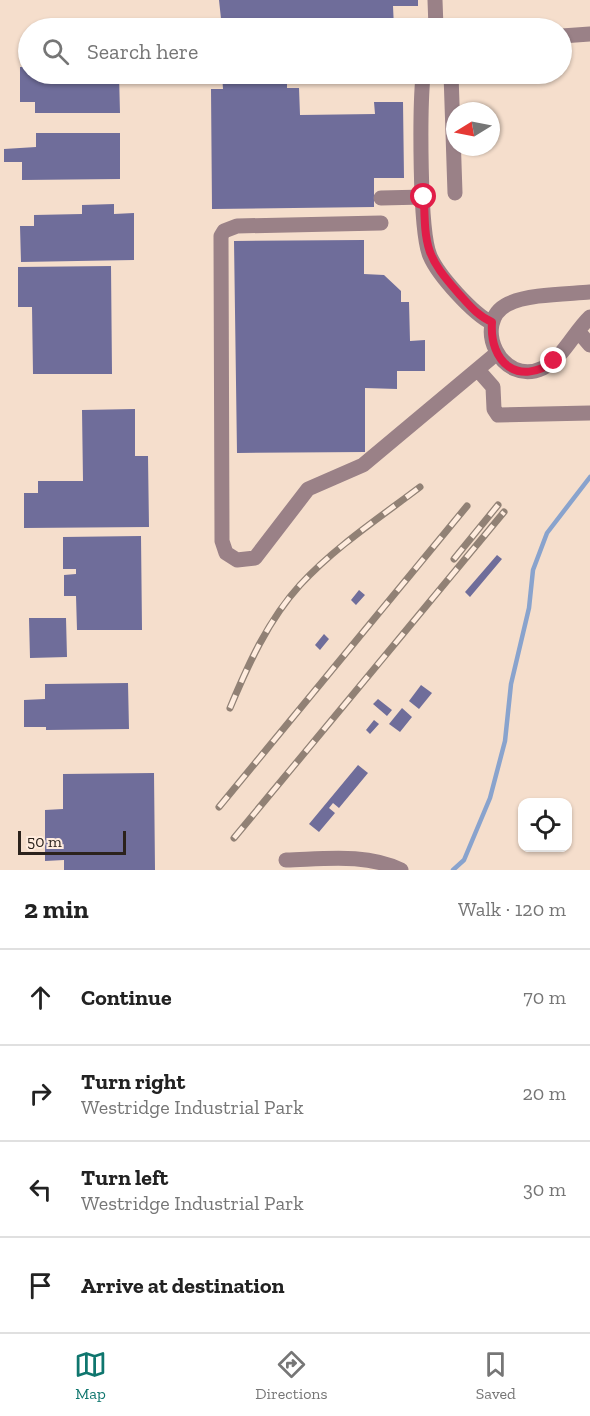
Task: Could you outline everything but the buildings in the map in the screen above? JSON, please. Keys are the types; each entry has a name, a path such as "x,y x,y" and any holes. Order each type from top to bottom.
{"street":[{"path":"435,0 436,18"},
{"path":"572,35 590,34"},
{"path":"422,84 426,242 436,268 478,314 492,322"},
{"path":"451,84 454,193"},
{"path":"381,198 424,197"},
{"path":"381,223 237,226 224,231 221,236 222,541 226,553 237,560 255,558 308,489 363,465 497,353"},
{"path":"590,292 518,300 502,308 492,322 497,353 509,367 517,371 536,371 554,361 590,317"},
{"path":"578,331 590,345"},
{"path":"478,370 492,387 494,409 498,415 590,413"},
{"path":"286,860 350,858 387,863 401,870"}],"waterway":[{"path":"453,870 464,860 490,798 505,741 511,684 529,608 533,570 547,533 590,477"}],"railway":[{"path":"230,708 269,628 300,585 343,545 420,487"},
{"path":"454,559 498,505"},
{"path":"219,807 467,506"},
{"path":"234,838 504,512"}],"route":[{"path":"424,197 424,228 429,255 436,268 478,314 492,322 493,342 502,360 509,367 525,372 536,371 554,361"}]}
